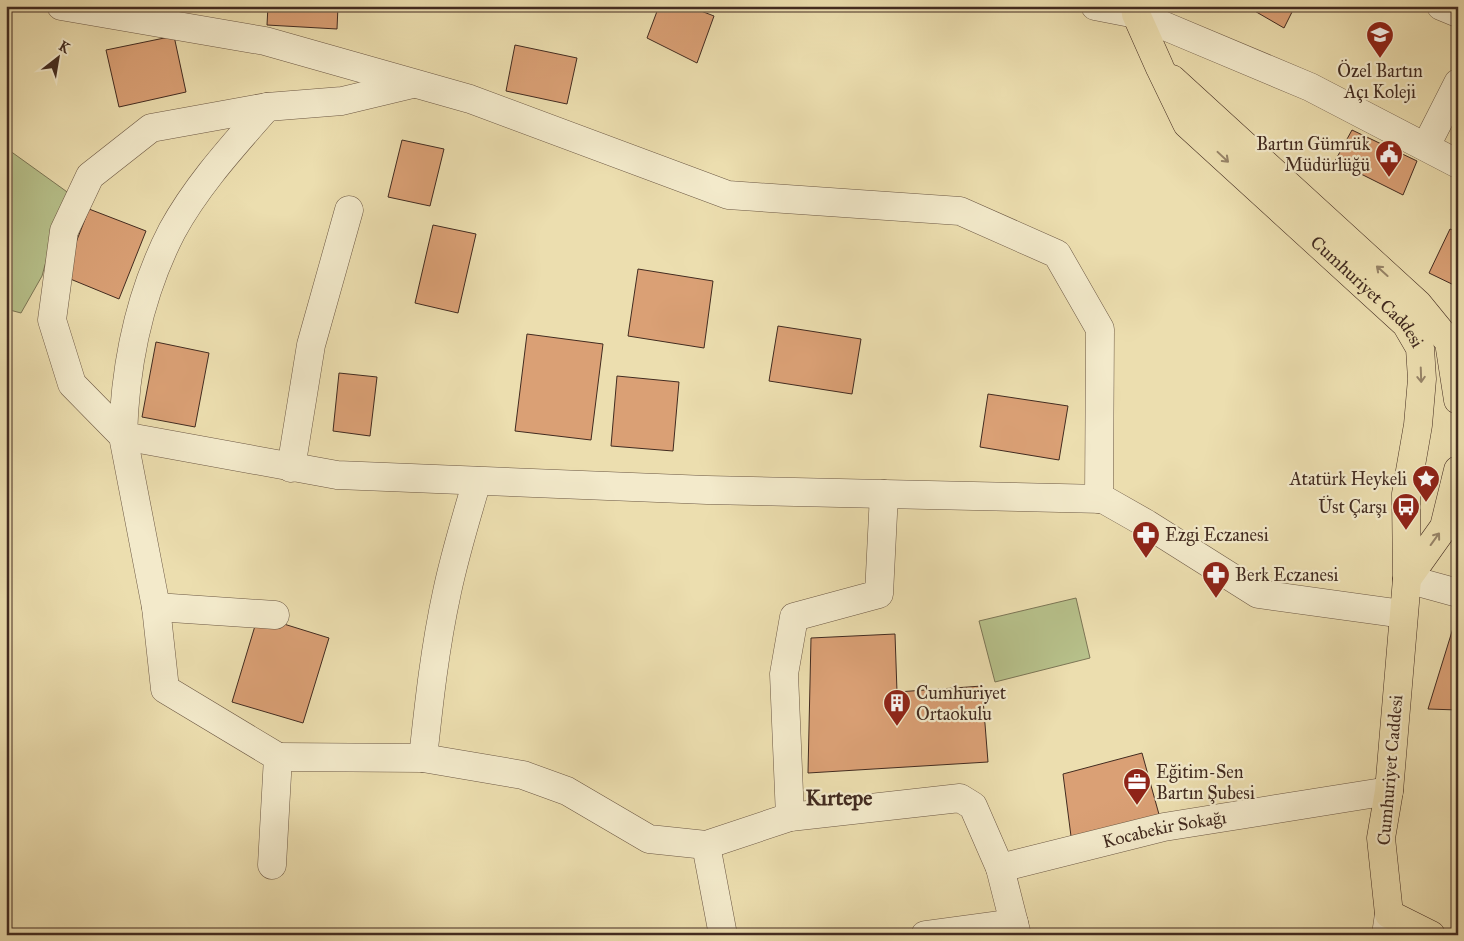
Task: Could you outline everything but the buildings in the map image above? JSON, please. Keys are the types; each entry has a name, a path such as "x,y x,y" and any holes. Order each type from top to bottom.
{"main road":[{"name":"Cumhuriyet Caddesi","path":"1136,10 1160,68 1188,124 1406,324 1420,348 1422,380 1418,425 1406,494 1407,579 1389,791 1381,838 1388,924 1431,935"},
{"name":"Cumhuriyet Caddesi","path":"1160,68 1418,304 1453,345 1458,400"},
{"name":"Cumhuriyet Caddesi","path":"1407,579 1444,527 1458,470"}],"street":[{"path":"61,6 264,41 415,83 470,99 728,194 960,212 1057,254 1100,329 1099,499"},
{"path":"1095,6 1136,10 1310,87 1458,164"},
{"path":"1441,6 1458,13"},
{"path":"415,83 342,101 267,107 151,128 90,176 64,231 52,320 72,384 123,436 337,475 707,490 1104,499 1258,594 1403,614"},
{"path":"1426,146 1458,83"},
{"path":"267,107 216,166 173,230 156,267 142,306 132,345 127,375 123,436 156,607 166,688 278,757 423,758 523,775 568,791 648,839 706,845 790,817 960,798 973,806 1000,868 1015,929 925,935"},
{"path":"292,468 310,345 349,210"},
{"path":"1420,348 1453,345"},
{"path":"423,758 428,702 445,600 477,481"},
{"path":"790,817 784,674 794,617 878,594 884,494"},
{"path":"1407,579 1458,592"},
{"path":"156,607 275,615"},
{"path":"272,865 278,757"},
{"name":"Kocabekir Sokağı","path":"1000,868 1164,827 1389,791"},
{"path":"706,845 723,935"}],"green space":[{"path":"6,148 70,194 57,221 42,276 21,313 6,309"},
{"path":"1076,598 1090,658 995,682 979,621"}],"place":[{"name":"Özel Bartın Açı Koleji","path":"1380,59"},
{"name":"Bartın Gümrük Müdürlüğü","path":"1389,178"},
{"name":"Atatürk Heykeli","path":"1426,503"},
{"name":"Üst Çarşı","path":"1406,531"},
{"name":"Ezgi Eczanesi","path":"1146,559"},
{"name":"Berk Eczanesi","path":"1216,599"},
{"name":"Cumhuriyet Ortaokulu","path":"897,727"},
{"name":"Eğitim-Sen Bartın Şubesi","path":"1137,806"}],"district":[{"name":"Kırtepe","path":"839,797"}]}
